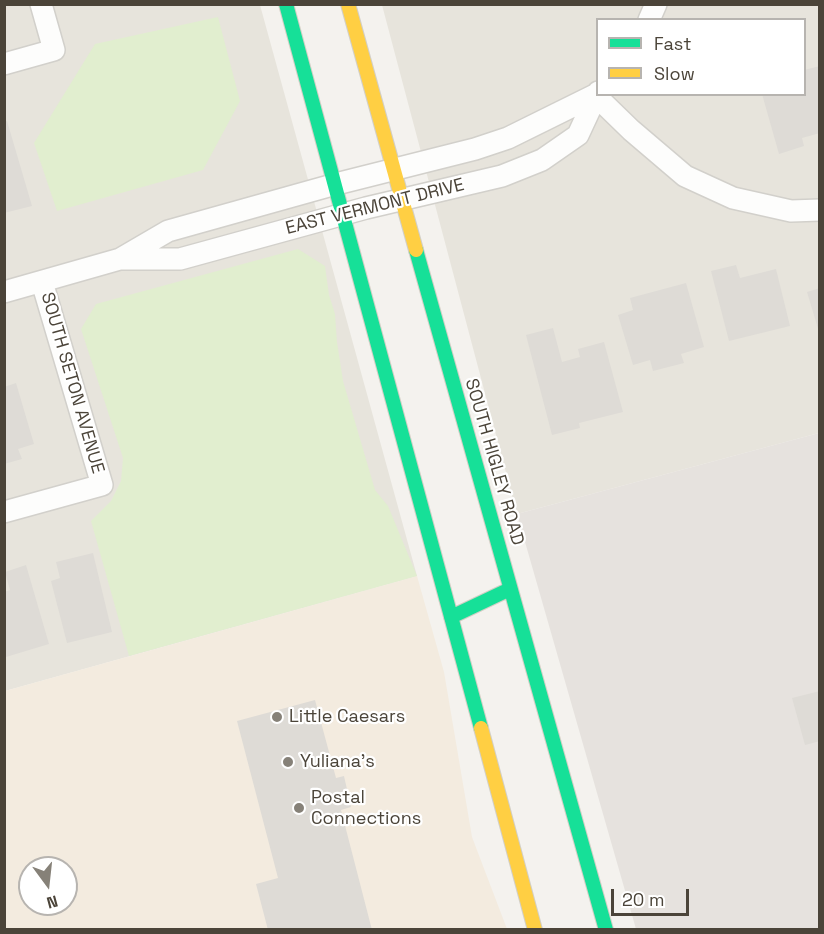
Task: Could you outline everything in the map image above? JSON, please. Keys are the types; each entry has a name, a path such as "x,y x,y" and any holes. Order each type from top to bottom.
{"main road":[{"path":"286,4 535,930"},
{"name":"SOUTH HIGLEY ROAD","path":"348,4 606,930"},
{"path":"451,617 510,589"}],"street":[{"path":"4,64 54,50 41,4"},
{"path":"650,18 656,4"},
{"name":"EAST VERMONT DRIVE","path":"120,259 180,259 344,214 502,176 542,160 578,135 596,94"},
{"name":"EAST VERMONT DRIVE","path":"4,292 120,259 168,231 336,184 447,157 508,138 596,94"},
{"path":"598,96 631,130 685,176 733,198 791,211 819,210"},
{"name":"SOUTH SETON AVENUE","path":"4,512 102,485 42,282"}],"shaded area":[{"path":"5,5 260,5 417,576 5,691"},
{"path":"382,5 819,5 819,433 517,514"},
{"path":"819,433 819,929 636,929 517,514"},
{"path":"417,576 444,672 472,837 507,929 5,930 5,691"}],"green space":[{"path":"218,17 240,101 203,170 57,211 34,143 95,44"},
{"path":"298,249 325,266 329,295 335,314 343,381 375,490 388,506 417,576 129,656 91,521 111,501 121,481 123,458 81,329 96,304"}],"building":[{"path":"820,66 820,133 802,138 804,146 779,154 763,96 806,96 806,70"},
{"path":"7,121 32,206 4,213 4,122"},
{"path":"736,265 740,278 776,269 790,326 729,341 711,271"},
{"path":"686,283 704,347 681,354 684,363 653,371 650,360 633,365 618,315 633,310 630,298"},
{"path":"820,288 820,332 819,332 807,292"},
{"path":"553,328 562,362 580,357 578,349 604,342 623,412 579,423 580,428 552,435 526,335"},
{"path":"16,383 34,444 18,449 22,459 4,464 4,387"},
{"path":"93,553 112,632 67,643 51,581 60,578 56,562"},
{"path":"26,565 49,644 6,657 4,651 4,592 10,590 5,572"},
{"path":"820,691 820,741 805,745 792,698"},
{"path":"315,700 336,778 344,776 351,807 341,810 372,930 268,930 256,884 278,878 237,721"}],"traffic: fast":[{"path":"286,4 481,728"},
{"path":"416,250 606,930"},
{"path":"451,617 510,589"}],"traffic: slow":[{"path":"348,4 416,250"},
{"path":"481,728 535,930"}],"place":[{"name":"Little Caesars","path":"277,717"},
{"name":"Yuliana's","path":"288,762"},
{"name":"Postal Connections","path":"299,808"}]}
